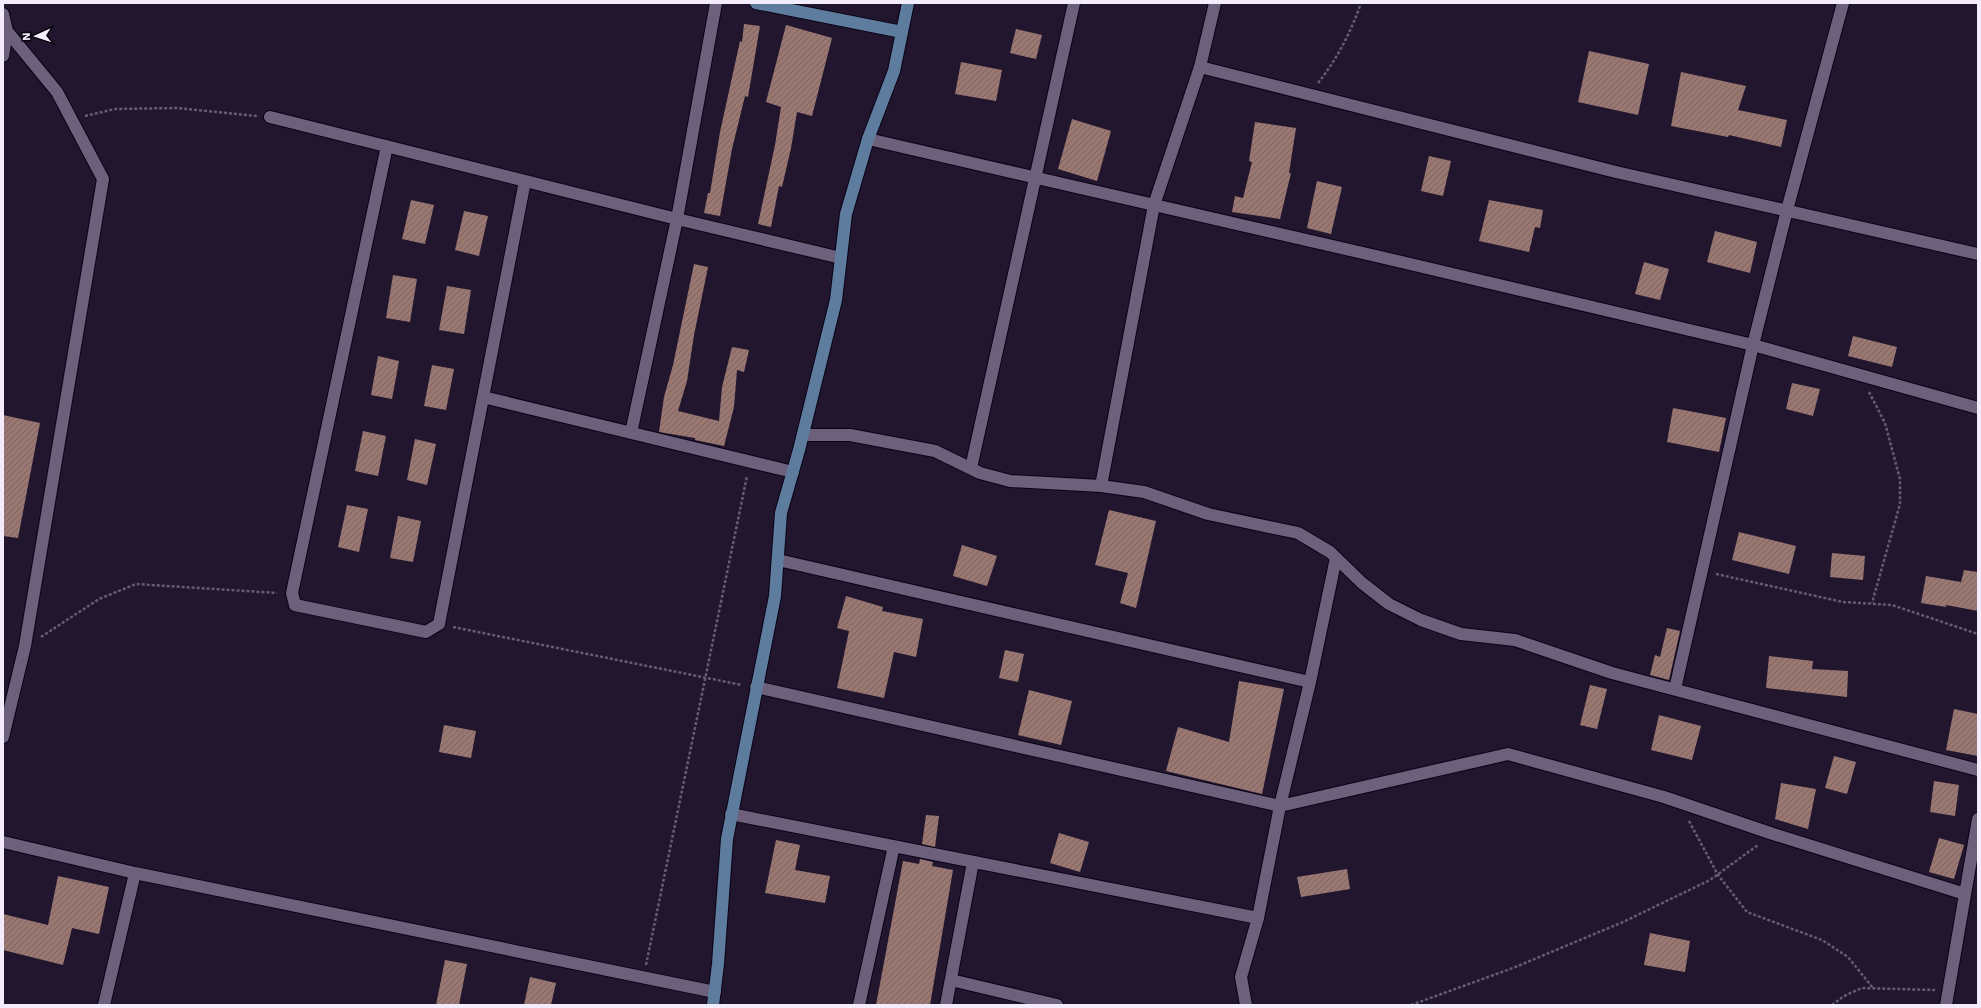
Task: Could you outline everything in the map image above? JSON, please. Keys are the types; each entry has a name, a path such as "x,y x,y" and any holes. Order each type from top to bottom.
{"main road":[{"path":"756,3 902,32"},
{"path":"713,1005 727,839 775,596 781,513 803,435 836,300 846,214 868,139 894,70 908,3"}],"street":[{"path":"631,433 676,219 716,3"},
{"path":"971,468 1074,3"},
{"path":"1101,486 1154,205 1200,67 1215,3"},
{"path":"1675,689 1753,346 1787,210 1843,3"},
{"path":"3,14 7,31 3,56"},
{"path":"3,737 25,646 103,179 57,92 7,31"},
{"path":"1200,67 1616,172 1978,254"},
{"path":"270,117 676,219 841,258"},
{"path":"868,139 1753,346 1978,408"},
{"path":"387,146 292,594 295,605 426,632 439,624 525,181"},
{"path":"483,397 793,472"},
{"path":"803,435 850,435 935,451 971,468 1010,481 1101,486 1144,492 1208,514 1298,533 1330,552 1362,583 1389,604 1421,620 1461,634 1515,640 1612,673 1978,770"},
{"path":"1246,1005 1241,977 1258,918 1280,806 1310,682 1336,558"},
{"path":"778,560 1310,682"},
{"path":"756,687 1280,806 1508,754 1679,802 1773,834 1965,894"},
{"path":"731,814 1258,918"},
{"path":"1946,1005 1978,819"},
{"path":"3,842 135,874 715,992"},
{"path":"860,1005 894,846"},
{"path":"946,1005 973,862"},
{"path":"104,1005 135,874"},
{"path":"951,980 1057,1005"}],"path":[{"path":"1308,94 1326,71 1352,29 1361,3"},
{"path":"72,120 115,109 177,108 270,117"},
{"path":"1865,376 1870,396 1886,423 1900,479 1900,504 1872,603"},
{"path":"644,977 750,461"},
{"path":"1702,571 1843,602 1872,603 1911,611 1978,634"},
{"path":"25,646 99,599 136,584 292,594"},
{"path":"439,624 756,687"},
{"path":"1679,802 1718,875 1747,912 1822,940 1848,957 1873,988"},
{"path":"1411,1005 1513,968 1623,922 1718,875 1773,834"},
{"path":"1832,1005 1844,996 1862,988 1948,990"}],"building":[{"path":"744,24 760,26 748,97 745,96 732,149 720,216 704,213 708,193 710,193 720,132 740,41 742,42"},
{"path":"786,25 832,38 812,116 797,112 791,148 782,187 779,186 771,227 758,224 775,145 781,107 766,102"},
{"path":"1016,29 1042,35 1036,59 1010,53"},
{"path":"1589,51 1649,64 1638,115 1578,102"},
{"path":"961,62 1002,70 996,101 955,94"},
{"path":"1681,72 1746,86 1738,110 1787,120 1781,147 1729,135 1728,137 1671,126"},
{"path":"1072,119 1111,131 1097,181 1058,169"},
{"path":"1255,122 1296,128 1289,173 1291,173 1280,219 1232,212 1235,196 1243,198 1252,162 1249,161"},
{"path":"1429,156 1451,161 1443,196 1421,191"},
{"path":"1317,181 1342,187 1331,234 1307,228"},
{"path":"411,200 434,205 425,244 402,239"},
{"path":"1489,200 1543,210 1540,228 1535,227 1529,252 1479,241"},
{"path":"464,211 488,216 479,256 455,250"},
{"path":"1715,231 1757,242 1750,273 1707,262"},
{"path":"1644,262 1669,269 1660,300 1635,294"},
{"path":"694,264 708,267 694,335 687,381 678,411 719,421 722,387 732,347 749,350 744,372 737,370 734,407 724,446 695,440 695,438 659,432 664,397 673,365"},
{"path":"393,275 417,279 410,322 386,318"},
{"path":"447,286 471,290 464,334 439,330"},
{"path":"1853,336 1897,347 1892,367 1848,356"},
{"path":"378,356 399,361 392,399 371,395"},
{"path":"432,365 454,369 446,410 424,406"},
{"path":"1792,383 1820,389 1813,416 1786,409"},
{"path":"1673,408 1726,418 1719,452 1667,442"},
{"path":"3,415 40,423 18,538 3,536"},
{"path":"363,431 386,436 378,476 355,471"},
{"path":"415,439 436,444 427,485 407,480"},
{"path":"347,505 368,509 359,552 338,547"},
{"path":"1109,510 1156,521 1136,608 1120,603 1128,573 1095,565"},
{"path":"398,516 421,521 413,562 390,558"},
{"path":"1739,532 1796,546 1789,574 1732,560"},
{"path":"962,545 997,556 987,586 953,576"},
{"path":"1832,553 1865,556 1863,580 1830,577"},
{"path":"1964,570 1978,572 1978,611 1946,605 1946,607 1921,603 1926,576 1961,582"},
{"path":"846,596 883,607 882,611 923,619 916,657 894,652 884,698 837,688 849,631 837,628"},
{"path":"1667,628 1680,631 1669,680 1650,675 1655,655 1660,657"},
{"path":"1005,650 1024,654 1018,682 999,678"},
{"path":"1769,656 1813,661 1812,669 1848,671 1847,697 1766,688"},
{"path":"1239,681 1284,689 1262,794 1166,771 1178,727 1229,742"},
{"path":"1590,685 1607,689 1597,729 1580,725"},
{"path":"1029,690 1072,701 1061,745 1018,735"},
{"path":"1954,709 1978,714 1978,756 1946,750"},
{"path":"1659,715 1701,726 1692,760 1651,750"},
{"path":"444,725 476,731 471,758 439,752"},
{"path":"1834,756 1856,762 1847,794 1825,788"},
{"path":"1934,781 1959,785 1955,816 1930,812"},
{"path":"1781,783 1816,789 1808,829 1775,819"},
{"path":"926,815 939,816 935,847 922,844"},
{"path":"1059,833 1089,842 1080,872 1050,863"},
{"path":"1939,838 1964,845 1954,879 1929,872"},
{"path":"776,840 800,845 795,870 830,876 825,903 765,893"},
{"path":"920,859 933,862 932,866 953,870 930,1005 876,1005 903,861 919,864"},
{"path":"1347,869 1350,889 1301,897 1297,877"},
{"path":"58,876 109,887 99,934 72,928 63,965 3,950 3,914 48,925"},
{"path":"1650,933 1690,941 1685,972 1644,965"},
{"path":"445,960 467,964 459,1005 436,1005"},
{"path":"530,977 556,983 551,1005 524,1005"}]}
